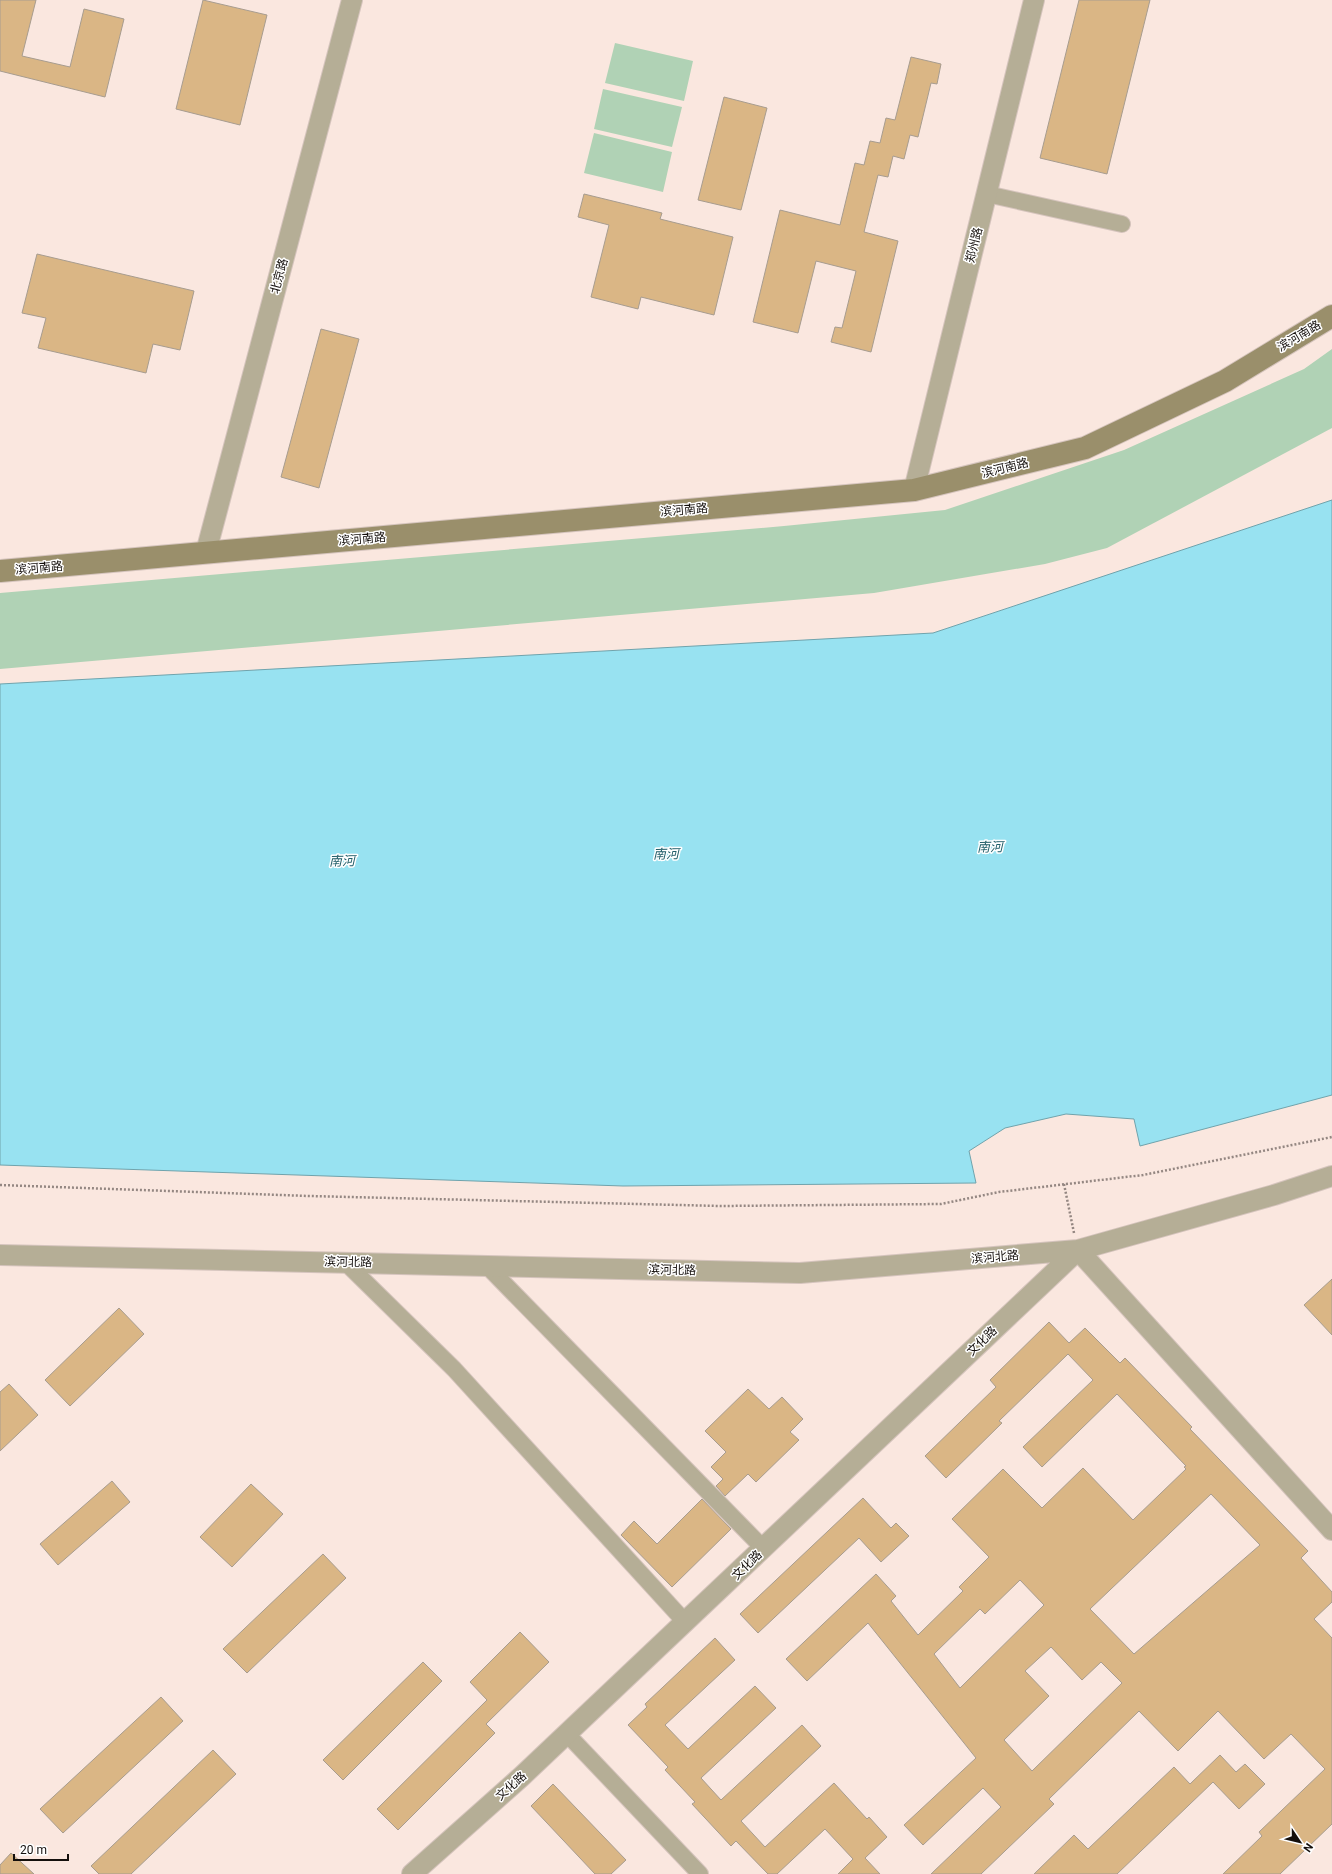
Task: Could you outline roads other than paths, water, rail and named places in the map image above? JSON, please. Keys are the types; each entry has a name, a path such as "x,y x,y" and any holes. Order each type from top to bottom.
{"main road":[{"name":"滨河南路","path":"0,571 914,490 1085,448 1226,381 1332,316"}],"street":[{"name":"北京路","path":"206,552 352,0"},
{"name":"郑州路","path":"914,490 1034,0"},
{"path":"987,194 1122,224"},
{"name":"滨河北路","path":"0,1255 800,1273 1078,1250 1274,1195 1332,1176"},
{"path":"1078,1250 1332,1530"},
{"name":"文化路","path":"412,1874 567,1734 686,1623 1078,1250"},
{"path":"345,1262 454,1369 686,1623"},
{"path":"486,1266 764,1549"},
{"path":"567,1734 700,1874"}],"water":[{"name":"南河","path":"1332,500 1332,1095 1140,1146 1134,1119 1066,1114 1005,1128 969,1151 976,1183 623,1186 0,1165 0,684 933,633"}]}
